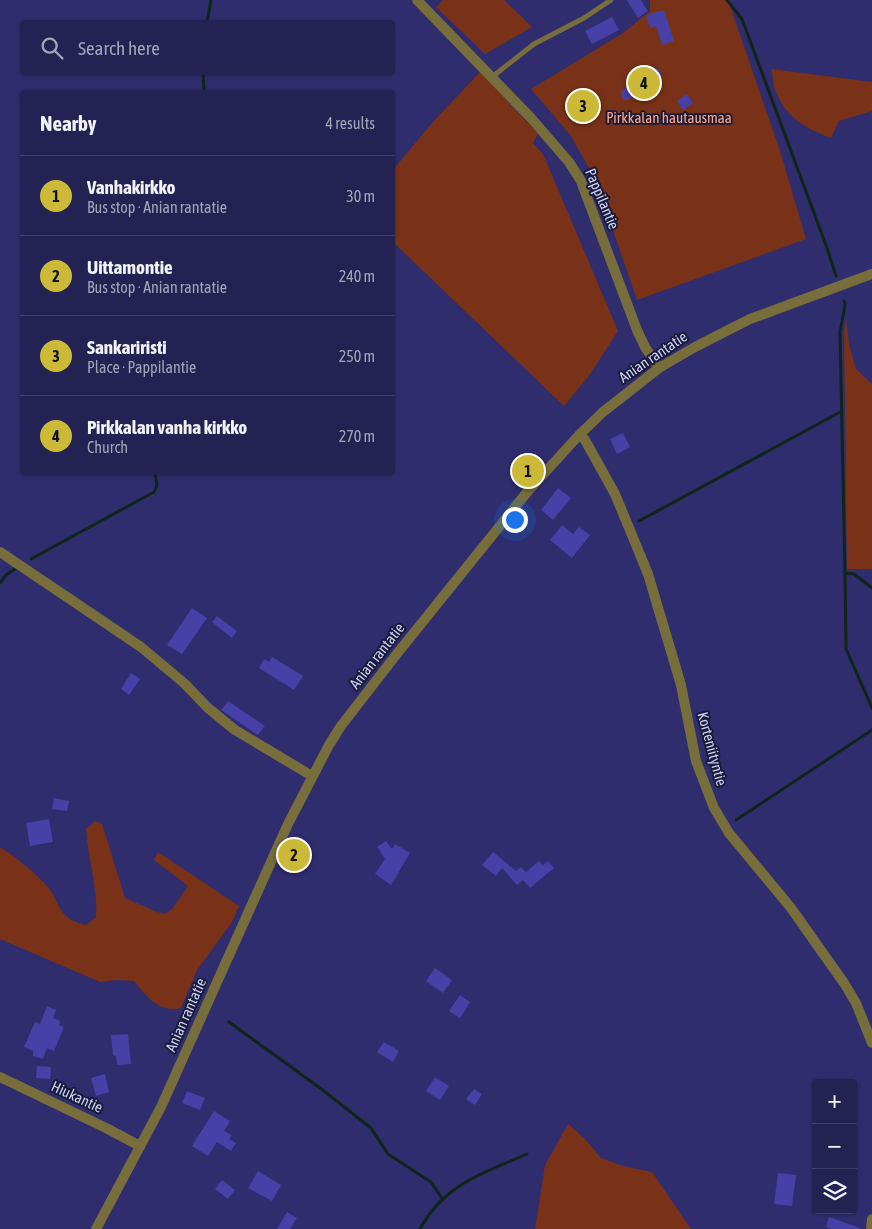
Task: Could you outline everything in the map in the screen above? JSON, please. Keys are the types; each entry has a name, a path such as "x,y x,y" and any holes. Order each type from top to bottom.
{"street":[{"name":"Pappilantie","path":"417,0 547,136 569,162 581,181 645,348 659,368"},
{"name":"Anian rantatie","path":"96,1229 161,1107 288,824 312,776 341,726 528,491 580,434 621,397 659,368 750,319 872,274"},
{"name":"Korteniityntie","path":"580,434 615,494 648,574 681,685 696,761 714,808 729,833 791,908 844,983 856,1003 872,1043"},
{"path":"0,552 141,647 186,684 208,708 235,730 312,776"},
{"name":"Hiukantie","path":"0,1077 140,1146"},
{"path":"871,1229 872,1219"}],"lane":[{"path":"492,78 534,44 584,18 611,0"}],"green space":[{"path":"443,0 504,0 532,27 485,54 436,7"},
{"name":"Pirkkalan hautausmaa","path":"650,0 728,0 780,151 806,239 637,300 596,181 571,136 531,89 623,33 650,11"},
{"path":"771,69 872,82 872,111 839,121 831,138 806,126 792,116 780,101 775,89"},
{"path":"480,72 538,134 533,143 543,154 618,331 588,377 564,406 395,244 395,167 432,123"},
{"path":"846,318 849,345 856,369 872,384 872,569 847,569 844,333"},
{"path":"95,821 102,824 125,898 165,914 173,908 188,886 154,860 158,852 239,906 232,922 197,970 181,1008 173,1009 160,1006 149,998 134,981 100,982 0,939 0,847 24,864 46,885 60,909 69,918 86,925 96,917 96,895 86,829"},
{"path":"568,1124 585,1139 601,1158 623,1166 652,1172 691,1229 535,1229 545,1165"}],"building":[{"path":"627,0 641,0 648,11 638,18"},
{"path":"664,10 674,41 662,45 656,26 650,28 646,15"},
{"path":"612,17 619,30 592,44 585,31"},
{"path":"645,65 658,69 661,72 661,84 658,86 657,92 650,92 639,99 635,95 628,100 624,100 621,94 622,90 629,86 627,82 642,72"},
{"path":"687,94 693,103 683,110 677,101"},
{"path":"623,433 630,447 617,454 610,439"},
{"path":"558,488 571,498 553,520 541,510"},
{"path":"562,525 573,534 579,527 590,535 572,558 550,540"},
{"path":"192,608 207,618 182,654 167,645"},
{"path":"217,616 237,631 232,638 212,622"},
{"path":"272,657 303,676 294,690 259,668 264,659 269,662"},
{"path":"131,673 140,679 129,695 121,689"},
{"path":"228,701 265,726 258,735 221,710"},
{"path":"54,798 69,801 67,811 52,809"},
{"path":"49,819 53,842 30,846 26,823"},
{"path":"386,841 392,849 395,844 410,853 391,885 375,874 385,859 377,847"},
{"path":"493,852 516,871 521,867 526,872 539,861 543,865 548,861 554,868 530,888 523,880 517,885 502,868 496,876 482,865"},
{"path":"435,968 452,980 443,993 426,981"},
{"path":"460,995 470,1002 460,1018 449,1011"},
{"path":"47,1006 56,1010 53,1018 60,1021 59,1025 64,1027 54,1051 47,1048 43,1059 33,1056 33,1051 24,1047 35,1022 40,1024"},
{"path":"128,1034 131,1064 117,1065 116,1056 113,1055 111,1035"},
{"path":"384,1042 399,1051 393,1062 377,1052"},
{"path":"37,1066 51,1067 50,1079 36,1078"},
{"path":"105,1074 109,1092 96,1096 91,1078"},
{"path":"435,1077 449,1086 440,1100 426,1091"},
{"path":"474,1089 482,1094 475,1105 466,1099"},
{"path":"187,1091 205,1098 200,1110 182,1103"},
{"path":"214,1111 230,1121 224,1131 232,1135 229,1139 236,1143 231,1151 217,1142 208,1156 192,1146"},
{"path":"258,1171 281,1185 272,1201 248,1188"},
{"path":"778,1173 796,1175 792,1206 774,1204"},
{"path":"222,1180 235,1190 228,1199 215,1189"},
{"path":"287,1212 297,1218 290,1229 277,1229"},
{"path":"829,1217 860,1228 832,1229 826,1227"}],"waterway":[{"path":"207,20 211,0"},
{"path":"727,0 742,19 836,276"},
{"path":"203,75 204,90"},
{"path":"844,301 845,305 840,332 845,573 854,574 872,588"},
{"path":"639,521 842,411"},
{"path":"31,559 154,492 157,485 155,475"},
{"path":"0,583 6,575 15,569"},
{"path":"845,573 846,649 872,708"},
{"path":"736,820 872,730"},
{"path":"229,1022 320,1088 371,1128 388,1154 431,1182 442,1198"},
{"path":"420,1229 441,1201 453,1191 481,1174 527,1154"}],"place":[{"name":"Pirkkalan vanha kirkko","path":"644,83"},
{"name":"Sankariristi","path":"583,106"},
{"name":"Vanhakirkko","path":"528,471"},
{"name":"Uittamontie","path":"294,855"}]}
